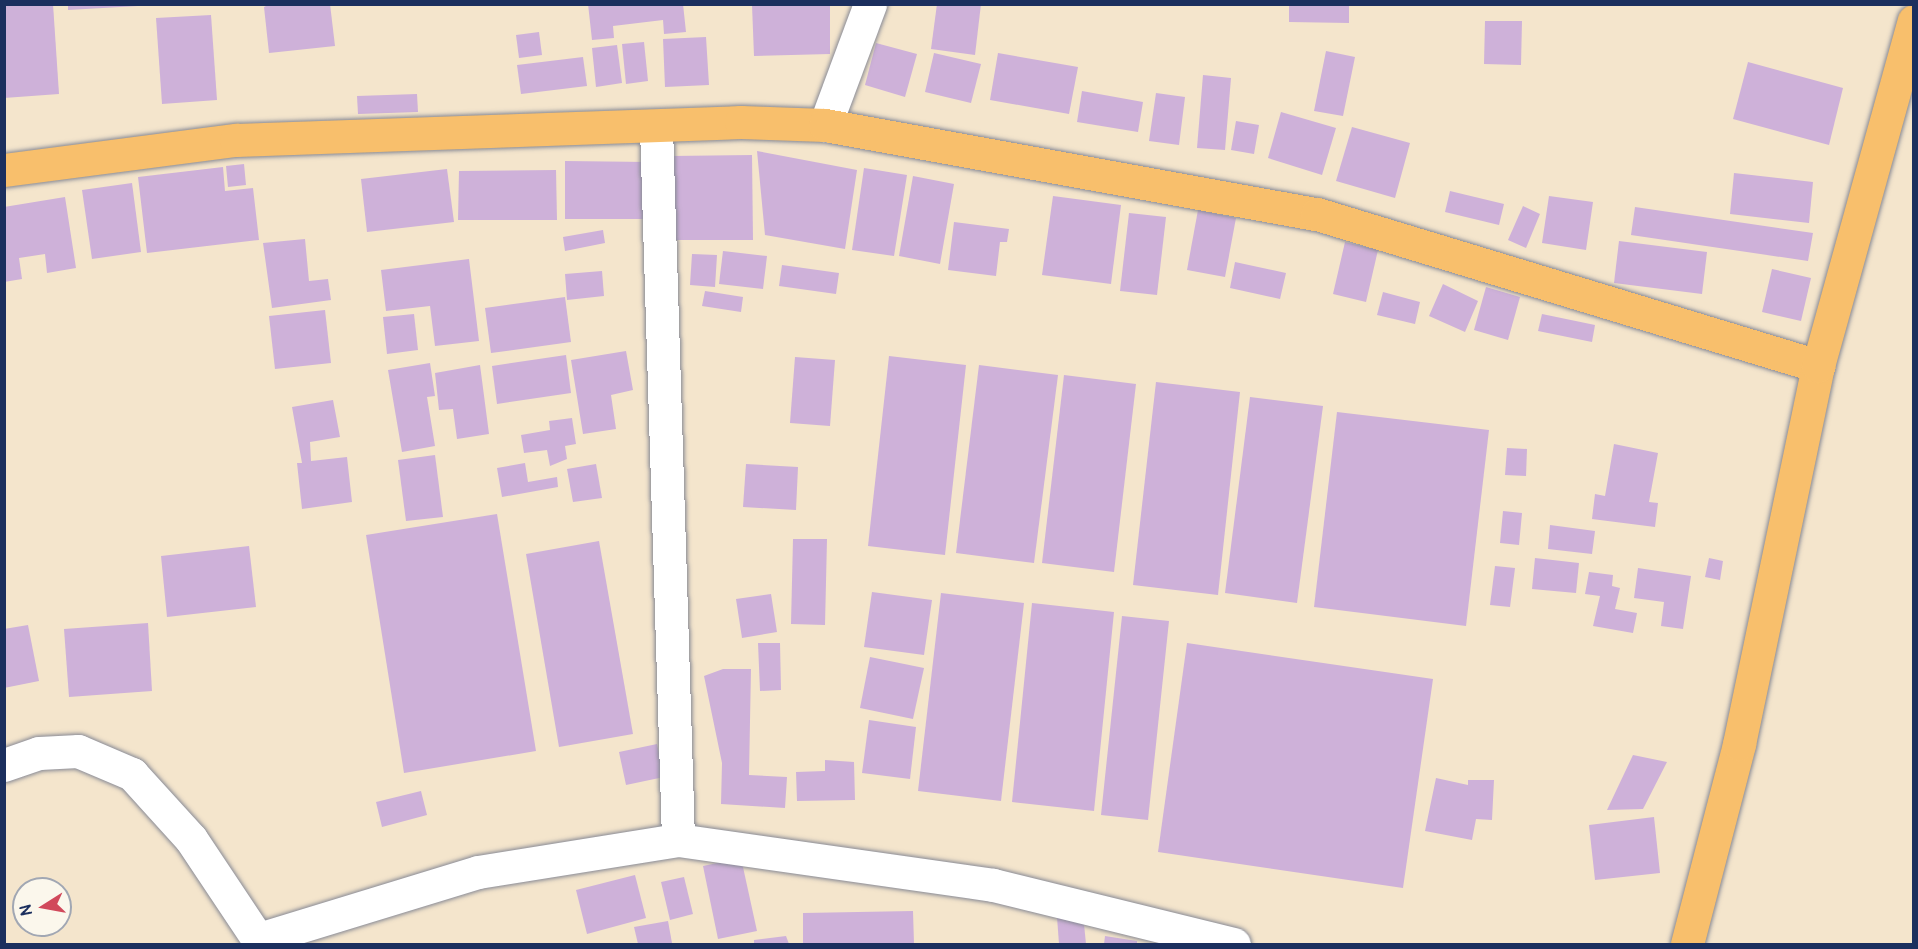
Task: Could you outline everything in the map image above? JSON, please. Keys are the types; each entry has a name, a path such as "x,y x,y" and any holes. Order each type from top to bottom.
{"main road":[{"path":"1687,945 1738,744 1818,366 1914,21"},
{"path":"4,170 236,140 656,127 741,122 825,125 1317,214 1818,366"}],"street":[{"path":"825,125 870,4"},
{"path":"656,127 678,840"},
{"path":"4,765 39,753 78,751 132,774 191,839 260,942 478,872 678,840 993,885 1234,945"}],"building":[{"path":"53,4 59,94 4,98 4,6"},
{"path":"68,4 138,4 138,6 68,10"},
{"path":"270,4 330,4 335,46 269,53 264,7"},
{"path":"588,4 683,4 686,32 664,34 663,20 613,26 614,38 592,40"},
{"path":"937,4 981,4 975,55 931,49"},
{"path":"1289,4 1349,4 1349,23 1289,22"},
{"path":"752,5 830,5 830,54 754,56"},
{"path":"211,15 217,100 162,104 156,18"},
{"path":"1485,21 1522,21 1521,65 1484,64"},
{"path":"539,32 542,55 519,58 516,35"},
{"path":"706,37 709,85 665,87 663,39"},
{"path":"644,42 648,81 626,84 622,44"},
{"path":"876,43 917,54 905,97 865,85"},
{"path":"617,45 622,83 596,87 592,48"},
{"path":"1326,51 1355,57 1343,116 1314,111"},
{"path":"934,53 981,64 971,103 925,92"},
{"path":"998,53 1078,67 1069,114 990,100"},
{"path":"583,57 587,86 521,94 517,65"},
{"path":"1748,62 1843,88 1829,145 1733,119"},
{"path":"1203,75 1231,78 1225,150 1197,148"},
{"path":"1082,91 1143,102 1138,132 1077,122"},
{"path":"1156,93 1185,97 1179,145 1149,141"},
{"path":"417,94 418,112 358,114 357,96"},
{"path":"1281,112 1336,128 1322,175 1268,158"},
{"path":"1236,121 1259,125 1254,154 1231,150"},
{"path":"1352,127 1410,143 1395,198 1336,181"},
{"path":"757,151 857,170 845,249 765,235"},
{"path":"752,155 753,240 672,240 671,156"},
{"path":"565,161 648,162 644,219 565,219"},
{"path":"244,164 246,185 228,187 226,166"},
{"path":"223,167 225,191 253,188 259,240 147,253 138,177"},
{"path":"864,168 907,175 894,256 852,250"},
{"path":"447,169 454,222 367,232 361,179"},
{"path":"556,170 557,220 458,220 459,171"},
{"path":"1734,173 1813,182 1809,223 1730,214"},
{"path":"913,176 954,184 940,264 899,256"},
{"path":"132,183 141,252 92,259 82,190"},
{"path":"1450,191 1504,204 1499,225 1445,212"},
{"path":"1053,196 1121,205 1111,284 1042,275"},
{"path":"1549,196 1593,202 1586,250 1542,243"},
{"path":"65,197 76,268 47,273 45,254 19,258 22,279 4,282 4,207"},
{"path":"1523,206 1540,214 1526,248 1508,240"},
{"path":"1635,207 1813,233 1808,261 1631,235"},
{"path":"1198,210 1236,218 1225,277 1187,270"},
{"path":"1129,213 1166,217 1157,295 1120,291"},
{"path":"954,222 1009,229 1007,242 1000,242 996,276 948,270"},
{"path":"603,230 605,243 565,251 563,237"},
{"path":"305,239 309,281 328,279 331,300 272,308 263,243"},
{"path":"1619,241 1707,252 1702,294 1614,283"},
{"path":"1345,242 1378,250 1366,302 1333,294"},
{"path":"723,251 767,256 763,289 719,284"},
{"path":"692,254 717,255 715,287 690,285"},
{"path":"469,259 479,341 435,346 430,306 386,311 381,270"},
{"path":"1235,262 1286,273 1280,299 1230,288"},
{"path":"782,265 839,273 836,294 779,286"},
{"path":"1772,269 1811,278 1801,321 1762,312"},
{"path":"602,271 604,296 567,300 565,274"},
{"path":"1443,284 1478,301 1465,332 1429,316"},
{"path":"1486,287 1520,297 1508,340 1474,330"},
{"path":"705,291 743,297 741,312 702,306"},
{"path":"1383,292 1420,302 1415,324 1377,315"},
{"path":"565,297 571,342 491,353 485,308"},
{"path":"325,310 331,363 275,369 269,316"},
{"path":"414,314 418,350 387,354 383,317"},
{"path":"1542,314 1595,325 1592,342 1538,331"},
{"path":"626,351 633,390 611,395 616,429 583,434 571,360"},
{"path":"566,355 571,393 497,404 492,366"},
{"path":"889,356 966,365 945,555 868,546"},
{"path":"795,357 835,360 830,426 790,423"},
{"path":"430,363 435,396 427,397 435,446 402,452 388,370"},
{"path":"480,365 489,434 457,439 453,409 439,410 435,373"},
{"path":"979,365 1058,375 1034,563 956,553"},
{"path":"1064,375 1136,384 1114,572 1042,563"},
{"path":"1156,382 1240,392 1218,595 1133,585"},
{"path":"1250,397 1323,406 1297,603 1225,593"},
{"path":"333,400 340,437 310,442 311,461 347,457 352,502 302,509 297,463 302,463 292,407"},
{"path":"1337,412 1489,430 1466,626 1314,607"},
{"path":"572,418 576,444 565,446 567,459 550,466 547,450 524,453 521,435 550,430 549,421"},
{"path":"1614,444 1658,453 1649,502 1658,503 1655,527 1592,519 1595,494 1605,496"},
{"path":"1507,448 1527,449 1526,476 1505,475"},
{"path":"435,455 443,517 406,521 398,460"},
{"path":"525,463 528,482 557,477 558,487 502,497 497,468"},
{"path":"596,464 602,498 573,502 567,469"},
{"path":"746,464 798,467 796,510 743,507"},
{"path":"1503,511 1522,513 1519,545 1500,543"},
{"path":"497,514 536,751 404,773 366,535"},
{"path":"1550,525 1595,531 1592,554 1548,549"},
{"path":"793,539 827,539 825,625 791,624"},
{"path":"599,541 633,734 559,747 526,554"},
{"path":"249,546 256,607 167,617 161,556"},
{"path":"1535,558 1579,563 1576,593 1532,589"},
{"path":"1709,558 1723,561 1720,580 1705,577"},
{"path":"1495,566 1515,568 1510,607 1490,605"},
{"path":"1638,568 1691,576 1683,629 1661,626 1664,602 1634,598"},
{"path":"1589,572 1613,575 1612,586 1620,588 1615,609 1637,613 1633,633 1593,626 1600,596 1585,594"},
{"path":"872,592 932,600 924,655 864,647"},
{"path":"941,593 1024,603 1001,801 918,791"},
{"path":"771,594 777,632 742,638 736,599"},
{"path":"1032,603 1114,612 1094,811 1012,802"},
{"path":"1122,616 1169,621 1148,820 1101,815"},
{"path":"148,623 152,691 69,697 64,629"},
{"path":"28,625 39,681 4,688 4,629"},
{"path":"758,643 780,643 781,690 760,691"},
{"path":"1187,643 1433,679 1403,888 1158,852"},
{"path":"870,657 924,668 913,719 860,708"},
{"path":"723,669 751,669 749,775 787,777 785,808 721,804 722,763 704,676"},
{"path":"869,720 916,727 910,779 862,773"},
{"path":"657,744 664,777 626,785 619,752"},
{"path":"1633,755 1667,762 1643,809 1607,810"},
{"path":"825,760 854,762 855,800 797,801 796,772 825,771"},
{"path":"1436,778 1468,785 1468,780 1494,780 1492,820 1476,819 1472,840 1425,831"},
{"path":"421,791 427,815 382,827 376,802"},
{"path":"1654,817 1660,873 1595,880 1589,825"},
{"path":"741,858 757,931 718,939 703,866"},
{"path":"635,875 646,918 587,934 576,890"},
{"path":"684,877 693,914 670,920 661,882"},
{"path":"913,911 914,944 803,944 803,913"},
{"path":"1083,914 1086,944 1059,944 1057,917"},
{"path":"668,921 672,943 638,944 634,927"},
{"path":"786,936 789,944 754,944 754,940"},
{"path":"1105,936 1137,941 1137,944 1104,944"}]}
